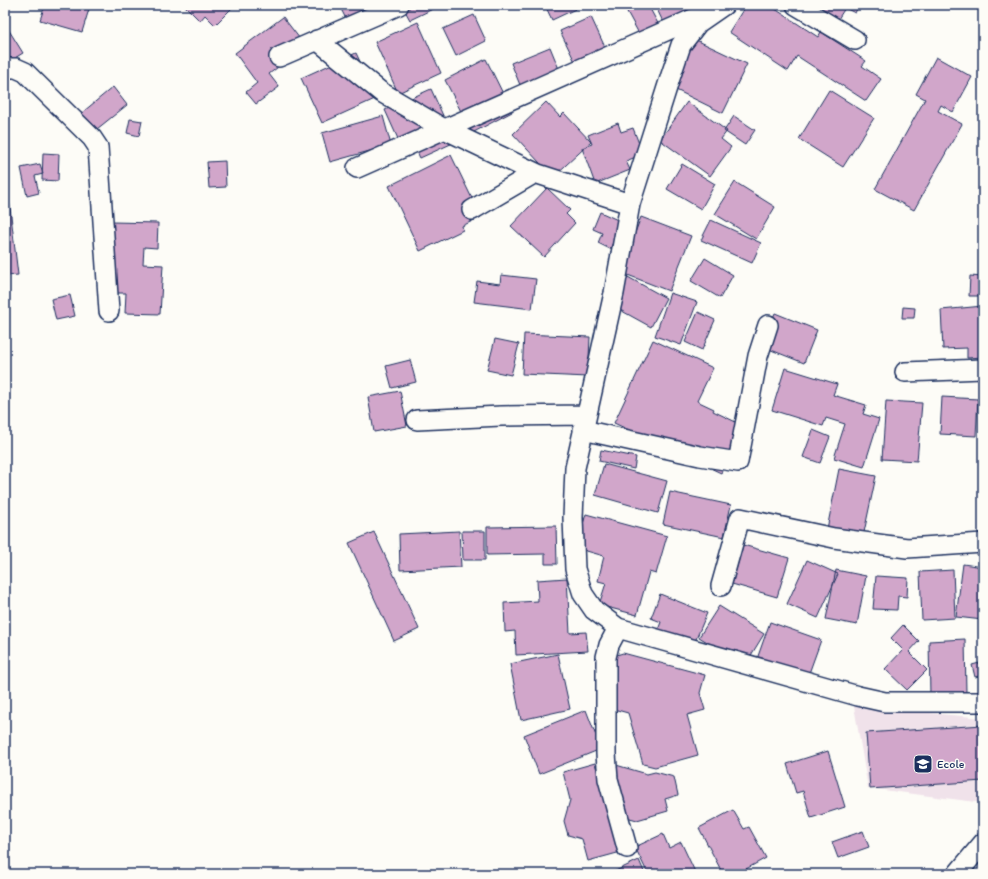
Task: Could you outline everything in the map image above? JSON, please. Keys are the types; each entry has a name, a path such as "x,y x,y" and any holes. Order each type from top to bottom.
{"street":[{"path":"279,57 399,5"},
{"path":"796,5 854,40"},
{"path":"357,168 722,6"},
{"path":"722,6 698,23 681,45 630,204 614,293 575,468 573,518 575,569 583,594 594,610 618,628 858,696 885,702 983,702"},
{"path":"318,40 381,92 444,130 535,173 630,204"},
{"path":"5,68 16,68 25,72 92,138 98,147 109,311"},
{"path":"472,210 535,173"},
{"path":"417,420 501,416 584,423 700,456 738,462 758,356 768,325"},
{"path":"905,372 983,369"},
{"path":"721,586 740,518 834,538 907,548 983,543"},
{"path":"618,628 609,645 606,657 606,754 608,779 627,848"},
{"path":"957,874 983,843"}],"shaded area":[{"name":"Ecole","path":"854,706 983,718 983,803 868,788"}],"building":[{"path":"45,5 90,6 82,32 40,20"},
{"path":"235,5 215,25 205,15 200,21 185,6"},
{"path":"339,5 441,5 410,20 404,9 348,23"},
{"path":"545,5 584,5 552,20"},
{"path":"630,5 648,5 662,31 643,41 625,8"},
{"path":"655,5 708,5 665,26"},
{"path":"746,5 769,5 818,37 821,32 866,61 862,66 881,79 866,101 797,56 788,71 729,32"},
{"path":"823,5 859,5 855,13 845,8 838,19 821,9"},
{"path":"474,15 486,41 456,56 443,29"},
{"path":"283,17 300,39 294,55 269,74 279,87 256,104 246,92 257,83 235,53"},
{"path":"591,17 610,58 580,72 560,31"},
{"path":"418,22 441,73 398,93 375,42"},
{"path":"5,24 23,53 5,64"},
{"path":"694,39 747,64 723,113 672,88"},
{"path":"550,47 566,86 527,102 511,63"},
{"path":"356,53 377,98 322,123 301,78"},
{"path":"936,57 972,77 953,112 941,105 938,111 962,124 914,210 875,189 925,99 916,94"},
{"path":"486,59 512,112 472,133 445,80"},
{"path":"113,87 127,105 92,133 78,116"},
{"path":"431,89 445,120 453,143 420,158 414,145 403,150 385,110"},
{"path":"829,90 874,118 843,167 799,139"},
{"path":"546,102 560,117 564,113 591,142 553,177 513,134"},
{"path":"687,102 727,131 721,139 731,147 710,176 660,140"},
{"path":"383,116 391,145 330,162 322,133"},
{"path":"734,116 755,130 745,145 724,131"},
{"path":"130,119 142,121 139,136 127,133"},
{"path":"618,123 621,132 633,128 643,154 626,161 630,170 595,184 582,148 592,144 588,135"},
{"path":"43,153 59,154 58,181 42,180"},
{"path":"451,155 481,217 462,226 463,230 420,251 389,186"},
{"path":"225,161 226,187 209,188 207,162"},
{"path":"40,164 43,174 35,176 39,193 27,196 21,168"},
{"path":"682,164 715,184 701,209 667,189"},
{"path":"5,165 18,275 5,276"},
{"path":"735,182 775,207 756,239 715,214"},
{"path":"547,188 570,210 566,214 575,223 544,257 511,226"},
{"path":"600,212 622,222 610,249 598,243 602,233 593,229"},
{"path":"641,217 691,236 669,291 620,272"},
{"path":"711,220 761,243 752,263 701,240"},
{"path":"112,222 158,223 157,248 144,247 143,264 163,265 160,314 125,313 126,293 108,293"},
{"path":"705,258 733,275 720,298 691,281"},
{"path":"501,275 536,279 532,309 474,302 477,281 500,284"},
{"path":"626,276 666,298 651,327 611,305"},
{"path":"970,276 983,277 983,296 969,296"},
{"path":"670,293 697,302 681,345 655,336"},
{"path":"70,295 75,316 56,320 51,299"},
{"path":"983,306 983,357 967,358 967,348 943,349 941,310"},
{"path":"903,307 915,308 914,318 902,318"},
{"path":"698,312 715,320 702,350 685,342"},
{"path":"775,313 817,330 804,363 761,346"},
{"path":"524,334 590,337 588,377 522,374"},
{"path":"495,339 519,344 511,375 487,370"},
{"path":"653,340 713,368 697,401 714,409 713,411 744,426 721,473 614,423"},
{"path":"410,360 416,382 392,388 386,366"},
{"path":"785,368 837,384 833,395 866,405 863,414 879,419 864,467 834,458 845,424 826,418 823,426 772,410"},
{"path":"400,391 407,426 374,432 368,397"},
{"path":"942,397 978,399 976,436 940,434"},
{"path":"886,401 922,403 917,461 882,459"},
{"path":"813,430 830,437 820,463 803,457"},
{"path":"601,450 636,457 634,469 599,461"},
{"path":"604,464 667,481 658,513 595,495"},
{"path":"839,469 876,476 863,537 827,529"},
{"path":"670,492 731,505 724,537 663,524"},
{"path":"586,514 667,536 656,574 649,572 637,615 599,605 606,583 598,581 604,556 576,548"},
{"path":"556,526 557,564 545,564 545,554 487,555 487,527"},
{"path":"459,531 461,567 400,570 399,534"},
{"path":"462,531 485,531 485,560 463,560"},
{"path":"374,532 419,629 394,641 349,543"},
{"path":"743,545 789,558 777,597 732,584"},
{"path":"807,560 838,574 818,618 787,604"},
{"path":"963,564 983,567 983,620 956,617"},
{"path":"836,570 866,576 857,625 826,619"},
{"path":"953,570 955,618 922,620 920,572"},
{"path":"876,576 908,578 907,597 898,596 897,610 873,609"},
{"path":"567,578 570,633 586,632 588,651 516,655 515,631 505,632 504,603 538,601 537,580"},
{"path":"660,594 707,613 694,644 658,630 661,622 651,618"},
{"path":"719,606 764,634 745,665 699,637"},
{"path":"770,622 821,640 808,676 757,659"},
{"path":"903,625 919,641 909,652 927,670 907,690 885,669 903,650 891,638"},
{"path":"965,639 966,693 930,695 929,641"},
{"path":"623,653 705,675 700,693 705,710 687,715 698,755 655,767 643,764 628,713 610,708 607,658"},
{"path":"558,654 570,709 521,720 510,664"},
{"path":"983,662 983,675 975,677 972,665"},
{"path":"586,710 601,749 539,774 524,735"},
{"name":"Ecole","path":"983,725 983,781 870,789 866,733"},
{"path":"828,751 845,807 811,818 803,791 796,793 787,764"},
{"path":"595,763 606,803 616,765 647,774 655,772 674,777 678,795 665,799 668,811 637,820 623,816 621,852 588,861 582,839 568,835 564,821 570,800 563,772"},
{"path":"733,810 744,829 749,827 766,858 737,874 723,874 699,828"},
{"path":"863,831 869,847 838,858 832,842"},
{"path":"663,834 669,848 681,842 696,874 648,874 635,847"},
{"path":"639,860 645,874 609,874"}],"place":[{"name":"Ecole","path":"923,764"}]}
